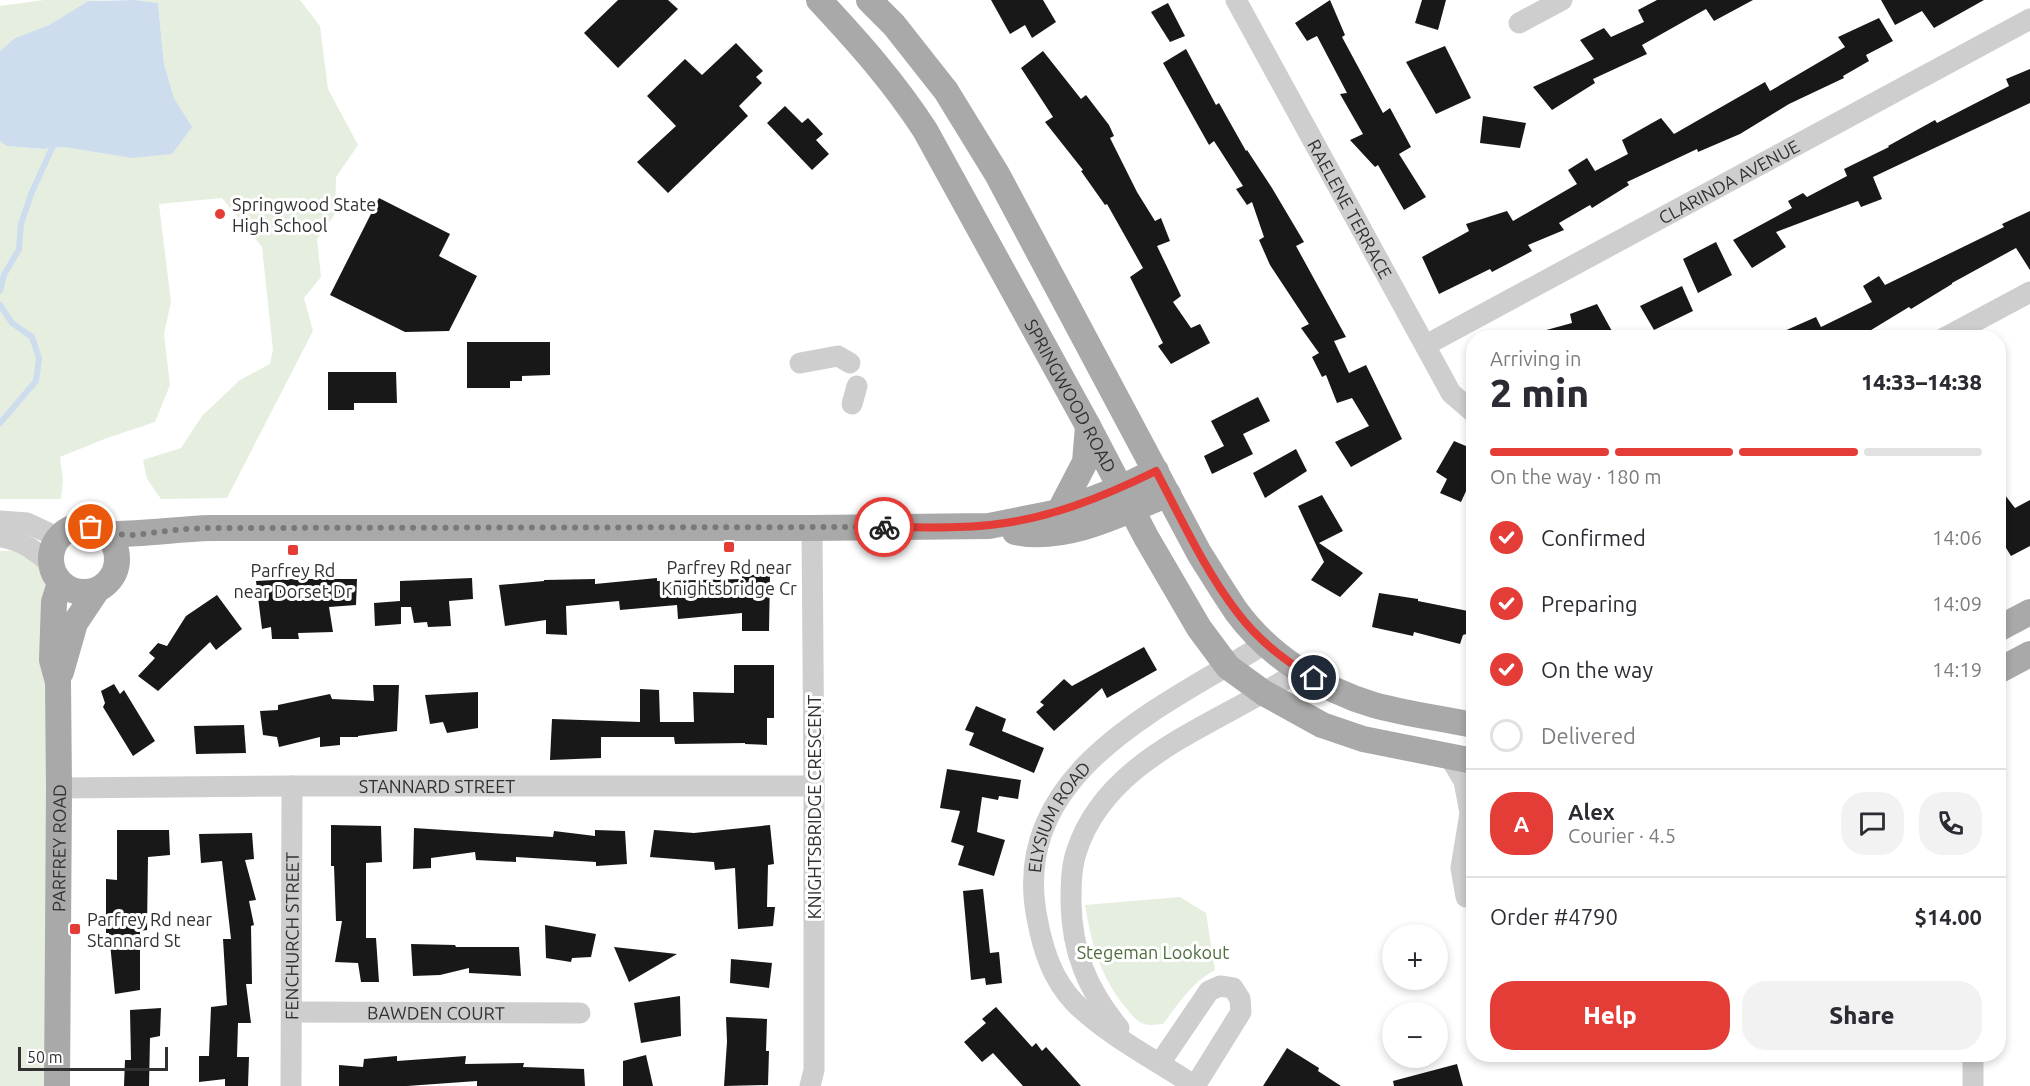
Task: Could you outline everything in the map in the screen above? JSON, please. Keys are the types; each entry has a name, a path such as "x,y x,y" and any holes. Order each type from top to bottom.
{"main road":[{"name":"SPRINGWOOD ROAD","path":"819,0 883,70 919,121 1199,628 1228,667 1264,693 1322,725 1363,739 1461,758"},
{"path":"869,0 894,26 946,91 997,174 1199,553 1237,612 1266,643 1300,670 1328,687 1373,705 1466,724"},
{"path":"1059,512 1085,462 1088,426"},
{"path":"989,526 1026,534 1059,532 1112,518 1126,499 1156,471"},
{"path":"183,529 144,547 117,567 110,581 97,590 73,591 55,573 52,550 59,538 70,529 83,526 106,534 135,535 183,529 989,526 1126,499 1168,494"},
{"path":"106,534 116,549 117,567"},
{"name":"PARFREY ROAD","path":"55,573 52,660 58,682 57,1086"},
{"name":"PARFREY ROAD","path":"58,682 75,623 97,590"},
{"path":"2006,625 2030,612"},
{"path":"2006,667 2030,654"}],"street":[{"name":"RAELENE TERRACE","path":"1236,0 1451,393 1466,406"},
{"path":"1519,23 1562,0"},
{"name":"CLARINDA AVENUE","path":"1426,345 2030,19"},
{"path":"1959,330 2030,292"},
{"path":"800,363 838,356 850,363"},
{"path":"0,521 27,523 59,538"},
{"name":"KNIGHTSBRIDGE CRESCENT","path":"810,1086 814,1070 812,528"},
{"path":"0,537 15,539 38,553 55,573"},
{"name":"ELYSIUM ROAD","path":"1185,1083 1090,1016 1075,1003 1056,978 1042,945 1034,905 1032,871 1039,839 1054,807 1075,776 1099,750 1141,718 1266,643"},
{"name":"ELYSIUM ROAD","path":"1135,1047 1101,1005 1087,978 1076,946 1071,915 1071,884 1075,855 1086,830 1107,797 1130,773 1167,747 1264,693 1300,670"},
{"path":"1461,758 1466,790"},
{"name":"FENCHURCH STREET","path":"291,1086 292,786"},
{"name":"STANNARD STREET","path":"59,788 814,786"},
{"path":"1466,840 1461,868 1466,897"},
{"path":"1160,1064 1209,991 1220,986 1233,988 1240,999 1241,1012 1185,1083"},
{"name":"BAWDEN COURT","path":"292,1012 580,1013"},
{"path":"1973,1062 1973,1086"}],"green space":[{"path":"44,0 105,0 88,1 49,25 15,38 0,51 0,6"},
{"path":"135,0 300,0 320,26 328,89 358,145 336,177 335,214 317,239 321,277 304,298 313,331 227,498 161,499 147,479 143,460 181,448 202,416 240,380 270,364 273,350 262,247 222,198 159,204 171,302 164,334 170,385 155,422 60,457 63,480 61,499 0,499 0,141 6,146 43,149 64,147 131,158 191,126 174,98 164,64 158,3"},
{"path":"23,550 43,572 47,585 45,1086 0,1086 0,551"},
{"name":"Stegeman Lookout","path":"1180,897 1206,913 1215,970 1192,987 1163,1024 1144,1024 1136,1020 1127,1009 1104,973 1094,947 1085,905"}],"water":[{"path":"135,0 158,3 164,64 174,98 192,127 172,154 131,158 64,147 43,149 6,146 0,141 0,51 15,38 49,25 88,1"}],"building":[{"path":"618,0 668,0 678,9 618,68 584,33"},
{"path":"991,0 1043,0 1056,22 1032,38 1025,25 1010,34"},
{"path":"1330,0 1345,35 1342,37 1383,113 1390,108 1411,147 1399,154 1426,197 1404,210 1378,165 1375,167 1350,140 1363,134 1340,94 1347,93 1317,36 1307,41 1295,23"},
{"path":"1422,0 1446,0 1438,30 1415,23"},
{"path":"1657,0 1753,0 1714,21 1706,9 1642,45 1647,54 1593,79 1595,83 1552,110 1533,87 1594,59 1580,40 1604,28 1611,37 1644,22 1638,10"},
{"path":"1881,0 1984,0 1934,28 1922,11 1895,25"},
{"path":"1168,3 1185,36 1170,42 1151,12"},
{"path":"1879,18 1893,41 1866,55 1869,61 1843,76 1844,78 1789,104 1740,134 1698,152 1697,149 1627,182 1629,185 1592,208 1590,205 1559,223 1564,230 1528,245 1532,251 1492,272 1490,269 1439,294 1422,257 1469,231 1466,224 1507,211 1513,221 1577,184 1568,170 1587,158 1595,171 1628,154 1622,140 1661,118 1674,134 1765,82 1770,91 1845,47 1838,37"},
{"path":"736,43 763,71 756,77 762,83 739,106 748,116 668,193 637,162 676,126 647,96 685,59 702,75"},
{"path":"1445,46 1471,98 1436,114 1406,62"},
{"path":"1186,49 1216,105 1219,103 1246,151 1272,188 1304,242 1296,246 1346,337 1334,341 1349,373 1366,365 1402,439 1351,467 1335,442 1369,426 1352,398 1337,403 1326,375 1322,377 1312,357 1319,353 1301,328 1309,324 1270,265 1259,240 1264,237 1252,202 1247,205 1236,189 1243,186 1214,141 1209,145 1163,63"},
{"path":"1043,51 1081,99 1086,95 1109,125 1114,136 1110,138 1137,192 1155,221 1161,218 1170,241 1157,246 1181,296 1173,302 1191,328 1200,324 1210,343 1171,364 1158,346 1163,343 1130,277 1143,268 1107,204 1105,205 1081,171 1083,170 1045,122 1053,117 1021,68"},
{"path":"2030,69 2030,103 1873,177 1882,199 1861,207 1858,201 1776,232 1786,247 1752,268 1733,240 1792,208 1788,201 1803,193 1807,197 1847,176 1844,169 1889,147 1935,120 1937,123 2009,86 2006,79"},
{"path":"785,106 802,123 808,118 823,134 816,140 829,154 812,170 767,123"},
{"path":"1483,116 1526,123 1520,148 1480,143"},
{"path":"379,198 450,234 439,256 477,276 449,331 405,332 330,295"},
{"path":"2030,211 2030,270 2016,248 1871,330 1786,330 1816,317 1821,327 1872,302 1863,286 1879,276 1885,285 2004,227 2002,224"},
{"path":"1716,242 1732,275 1698,293 1683,259"},
{"path":"1682,286 1693,311 1654,330 1640,306"},
{"path":"1597,304 1611,330 1546,330 1572,323 1570,314"},
{"path":"467,342 550,342 550,375 522,376 522,381 510,381 510,388 467,388"},
{"path":"328,372 396,372 397,403 354,403 354,410 328,410"},
{"path":"1258,397 1270,421 1243,434 1253,454 1212,474 1204,456 1224,446 1211,421"},
{"path":"1454,441 1466,446 1466,491 1461,502 1440,493 1447,479 1436,472"},
{"path":"1296,449 1307,471 1265,498 1253,473"},
{"path":"1322,495 1343,531 1319,543 1363,573 1340,597 1311,580 1324,562 1298,506"},
{"path":"2006,496 2015,508 2030,500 2030,546 2011,556 2006,548"},
{"path":"742,575 770,575 769,631 742,631 742,613 678,619 677,605 620,610 619,601 566,606 567,635 546,634 546,620 505,626 499,585 544,580 595,579 595,584 657,578 657,581 742,579"},
{"path":"472,578 473,599 449,601 451,626 428,627 427,622 414,623 411,607 401,607 401,624 375,626 374,603 400,601 400,581"},
{"path":"357,579 356,605 329,607 333,632 298,633 299,639 272,639 271,627 262,629 256,581"},
{"path":"1379,593 1418,599 1418,601 1466,611 1466,634 1463,635 1460,644 1414,632 1413,636 1372,627"},
{"path":"217,595 242,629 216,650 210,642 158,691 138,676 155,658 149,653 158,643 167,646 186,616"},
{"path":"1144,647 1157,670 1107,698 1102,688 1054,731 1036,712 1044,705 1040,702 1064,679 1072,686"},
{"path":"734,665 774,665 774,718 767,718 767,745 675,744 674,737 601,737 601,758 550,760 552,719 640,722 640,689 659,690 660,722 694,722 693,692 734,693"},
{"path":"114,684 120,694 124,690 155,741 133,756 103,707 105,703 101,691"},
{"path":"373,685 399,685 397,731 358,737 340,737 340,745 320,747 320,737 279,747 277,737 263,735 260,711 278,710 278,705 330,694 332,699 374,701"},
{"path":"478,692 478,728 447,733 443,722 430,724 425,695"},
{"path":"976,706 1006,719 1002,731 1044,748 1034,773 969,745 974,733 965,730"},
{"path":"244,725 246,753 196,754 194,726"},
{"path":"947,769 1021,780 1018,799 999,796 998,800 982,797 977,832 1005,840 994,876 958,865 964,846 951,842 960,811 940,808"},
{"path":"331,825 381,826 382,862 366,863 366,938 376,938 379,982 361,982 358,963 335,962 342,921 336,921 334,866 331,866"},
{"path":"770,825 774,864 768,865 767,907 775,907 773,926 738,929 735,868 715,870 714,862 650,857 654,830 694,833"},
{"path":"414,828 553,837 554,831 595,836 595,830 625,831 627,864 596,866 596,862 516,857 516,862 476,860 475,852 431,858 431,868 413,869"},
{"path":"117,830 169,830 170,855 148,857 147,930 140,931 140,990 115,994 109,933 106,933 106,879 117,880"},
{"path":"252,833 254,859 245,860 256,900 249,901 254,925 251,926 252,984 246,984 251,1023 238,1023 237,1057 249,1057 248,1086 225,1086 225,1079 199,1082 199,1056 209,1056 211,1007 227,1005 223,939 231,939 222,861 201,863 199,834"},
{"path":"983,889 990,953 999,952 1002,983 986,985 985,978 971,980 963,891"},
{"path":"545,925 596,934 591,957 572,958 571,962 546,958"},
{"path":"411,944 519,947 521,976 469,973 469,968 440,975 413,976"},
{"path":"614,947 677,954 629,982"},
{"path":"731,959 772,963 769,988 730,983"},
{"path":"680,996 681,1036 641,1043 634,1003"},
{"path":"996,1007 1032,1047 1036,1043 1042,1051 1046,1047 1081,1086 1023,1086 993,1053 982,1062 964,1042 986,1023 982,1019"},
{"path":"161,1008 160,1036 150,1038 149,1086 124,1086 125,1060 131,1060 130,1010"},
{"path":"726,1017 767,1019 768,1085 724,1086"},
{"path":"1287,1048 1319,1068 1318,1071 1341,1086 1263,1086"},
{"path":"646,1055 653,1086 623,1086 623,1061"},
{"path":"397,1056 397,1061 466,1056 465,1064 524,1063 523,1067 584,1069 585,1086 477,1086 477,1081 407,1086 339,1086 339,1065 363,1067 364,1059"},
{"path":"1457,1064 1463,1086 1394,1086 1393,1081"}],"waterway":[{"path":"0,291 4,275 19,249 21,224 31,194 52,148"},
{"path":"0,305 12,323 32,337 39,358 36,381 0,423"}],"way so far":[{"path":"91,527 106,534 135,535 211,528 884,527"}],"place":[{"name":"Springwood State High School","path":"220,214"},
{"name":"Parfrey Rd near Knightsbridge Cr","path":"729,547"},
{"name":"Parfrey Rd near Dorset Dr","path":"293,550"},
{"name":"Parfrey Rd near Stannard St","path":"75,929"}],"route":[{"path":"884,527 989,526 1018,521 1059,512 1121,488 1156,471 1199,553 1237,612 1266,643 1314,678"}]}
